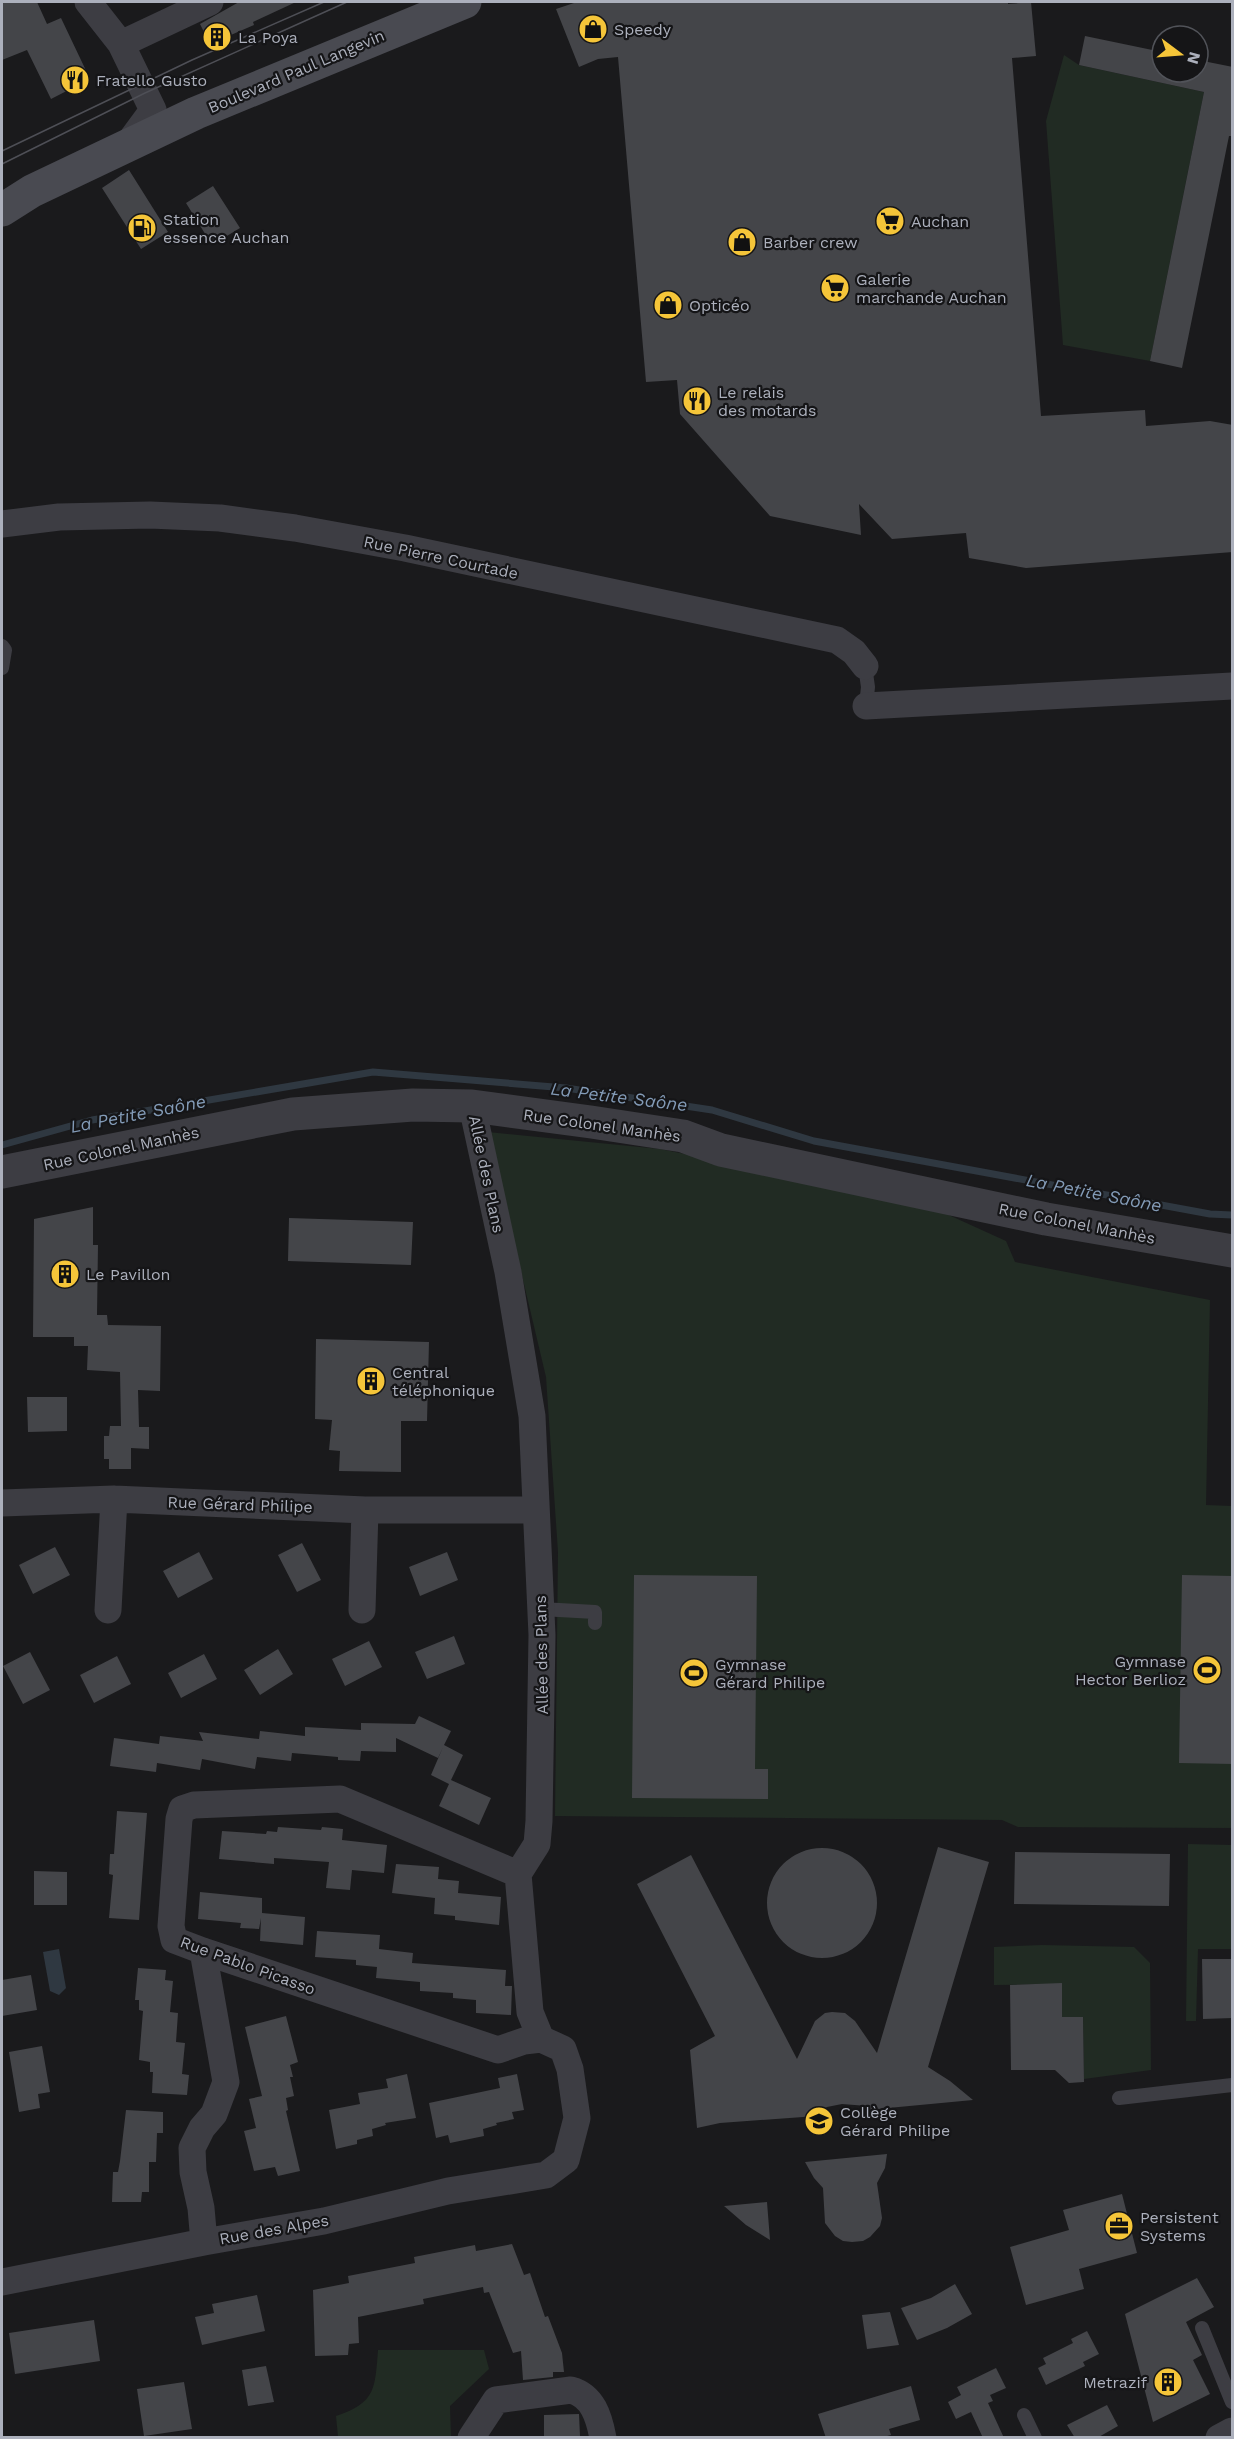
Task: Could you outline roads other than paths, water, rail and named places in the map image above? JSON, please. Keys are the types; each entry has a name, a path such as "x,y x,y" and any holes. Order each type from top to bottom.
{"main road":[{"name":"Boulevard Paul Langevin","path":"2,184 153,110 391,12 410,2"},
{"name":"Boulevard Paul Langevin","path":"2,210 32,192 128,144 196,113 363,42 465,2"}],"street":[{"path":"88,2 121,44 153,110"},
{"path":"121,44 210,2"},
{"name":"Boulevard Paul Langevin","path":"128,144 153,110"},
{"name":"Rue Pierre Courtade","path":"2,524 58,517 150,515 220,518 295,528 405,548 837,640 854,651 865,666"},
{"path":"866,706 1233,686"},
{"name":"Rue Colonel Manhès","path":"2,1172 293,1114 413,1105 472,1106 683,1136 721,1150 1046,1219 1233,1251"},
{"name":"Allée des Plans","path":"472,1106 508,1272 532,1416 541,1609 542,1711 537,1845 518,1874"},
{"path":"108,1610 114,1499"},
{"name":"Rue Gérard Philipe","path":"2,1503 114,1499 365,1510 536,1510"},
{"path":"362,1610 365,1510"},
{"name":"Rue Pablo Picasso","path":"518,1874 340,1798 194,1805 182,1809 179,1819 171,1926 174,1940 203,1952 498,2050 524,2041 541,2039"},
{"path":"518,1874 530,2012 541,2039"},
{"path":"203,1952 226,2082 214,2114 202,2128 192,2148 193,2172 201,2208 204,2242"},
{"name":"Rue des Alpes","path":"2,2282 324,2221 448,2191 546,2175 566,2160 577,2118 570,2069 563,2049 541,2039"},
{"path":"471,2438 496,2400 571,2390 582,2393 591,2402 598,2416 603,2438"},
{"path":"1219,2438 1233,2431"}],"lane":[{"path":"2,646 5,650 2,668"},
{"path":"865,666 868,687 866,706"},
{"path":"541,1609 595,1612 596,1623"},
{"path":"1119,2098 1233,2085"},
{"path":"1202,2328 1233,2402"},
{"path":"1024,2415 1035,2438"}],"waterway":[{"name":"La Petite Saône","path":"2,1145 92,1120 373,1072 566,1088 712,1110 814,1141 1210,1214 1232,1215"}],"tram line":[{"path":"2,151 192,60 324,2"},
{"path":"2,164 145,93 347,2"}],"place":[{"name":"Speedy","path":"593,29"},
{"name":"La Poya","path":"217,37"},
{"name":"Fratello Gusto","path":"75,80"},
{"name":"Auchan","path":"890,221"},
{"name":"Station essence Auchan","path":"142,228"},
{"name":"Barber crew","path":"742,242"},
{"name":"Galerie marchande Auchan","path":"835,288"},
{"name":"Opticéo","path":"668,305"},
{"name":"Le relais des motards","path":"697,401"},
{"name":"Le Pavillon","path":"65,1274"},
{"name":"Central téléphonique","path":"371,1381"},
{"name":"Gymnase Hector Berlioz","path":"1207,1670"},
{"name":"Gymnase Gérard Philipe","path":"694,1673"},
{"name":"Collège Gérard Philipe","path":"819,2121"},
{"name":"Persistent Systems","path":"1119,2226"},
{"name":"Metrazif","path":"1168,2382"}]}
